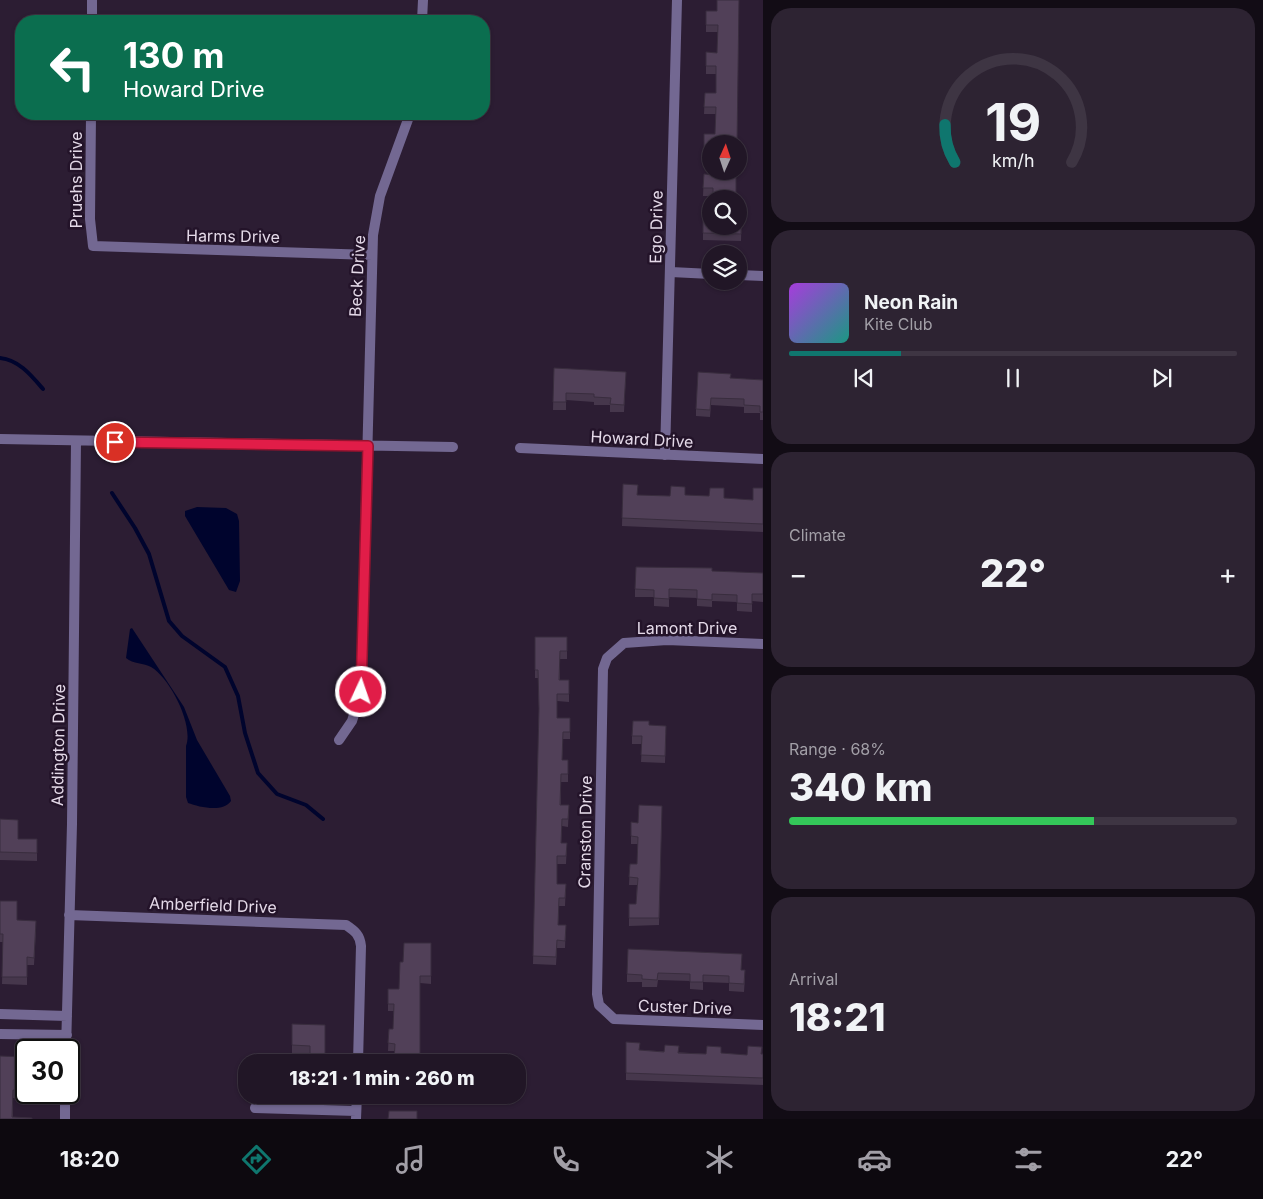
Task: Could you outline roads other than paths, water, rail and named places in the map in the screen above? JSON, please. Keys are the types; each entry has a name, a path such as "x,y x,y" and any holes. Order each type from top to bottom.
{"street":[{"path":"92,0 92,15"},
{"path":"422,15 423,0"},
{"name":"Ego Drive","path":"664,455 671,272 677,0"},
{"name":"Pruehs Drive","path":"91,120 90,219 93,246"},
{"name":"Beck Drive","path":"339,740 352,721 361,692 373,235 380,196 408,120"},
{"name":"Harms Drive","path":"93,246 372,255"},
{"path":"671,272 702,274"},
{"path":"747,275 763,276"},
{"path":"0,439 454,447"},
{"name":"Addington Drive","path":"66,1036 76,441"},
{"name":"Howard Drive","path":"520,448 763,459"},
{"name":"Lamont Drive","path":"614,650 624,643 667,640 763,644"},
{"name":"Cranston Drive","path":"607,1015 599,1005 596,994 603,669 607,658 614,650"},
{"name":"Amberfield Drive","path":"69,915 346,925 354,930 360,938 361,946 358,1054"},
{"path":"0,1014 67,1016"},
{"name":"Custer Drive","path":"607,1015 614,1019 763,1025"},
{"path":"0,1034 66,1036"},
{"path":"65,1104 65,1119"},
{"path":"255,1108 356,1115"}],"water":[{"path":"197,507 226,508 237,514 239,521 240,581 236,592 229,590 185,516 185,511"},
{"path":"132,628 184,707 197,740 230,796 231,801 227,805 211,808 188,803 186,797 187,726 179,703 166,681 151,667 126,658 130,629"}],"waterway":[{"path":"0,358 19,365 43,389"},
{"path":"112,493 135,528 149,554 169,621 182,636 225,667 238,696 245,733 258,773 277,794 306,805 323,819"}]}
